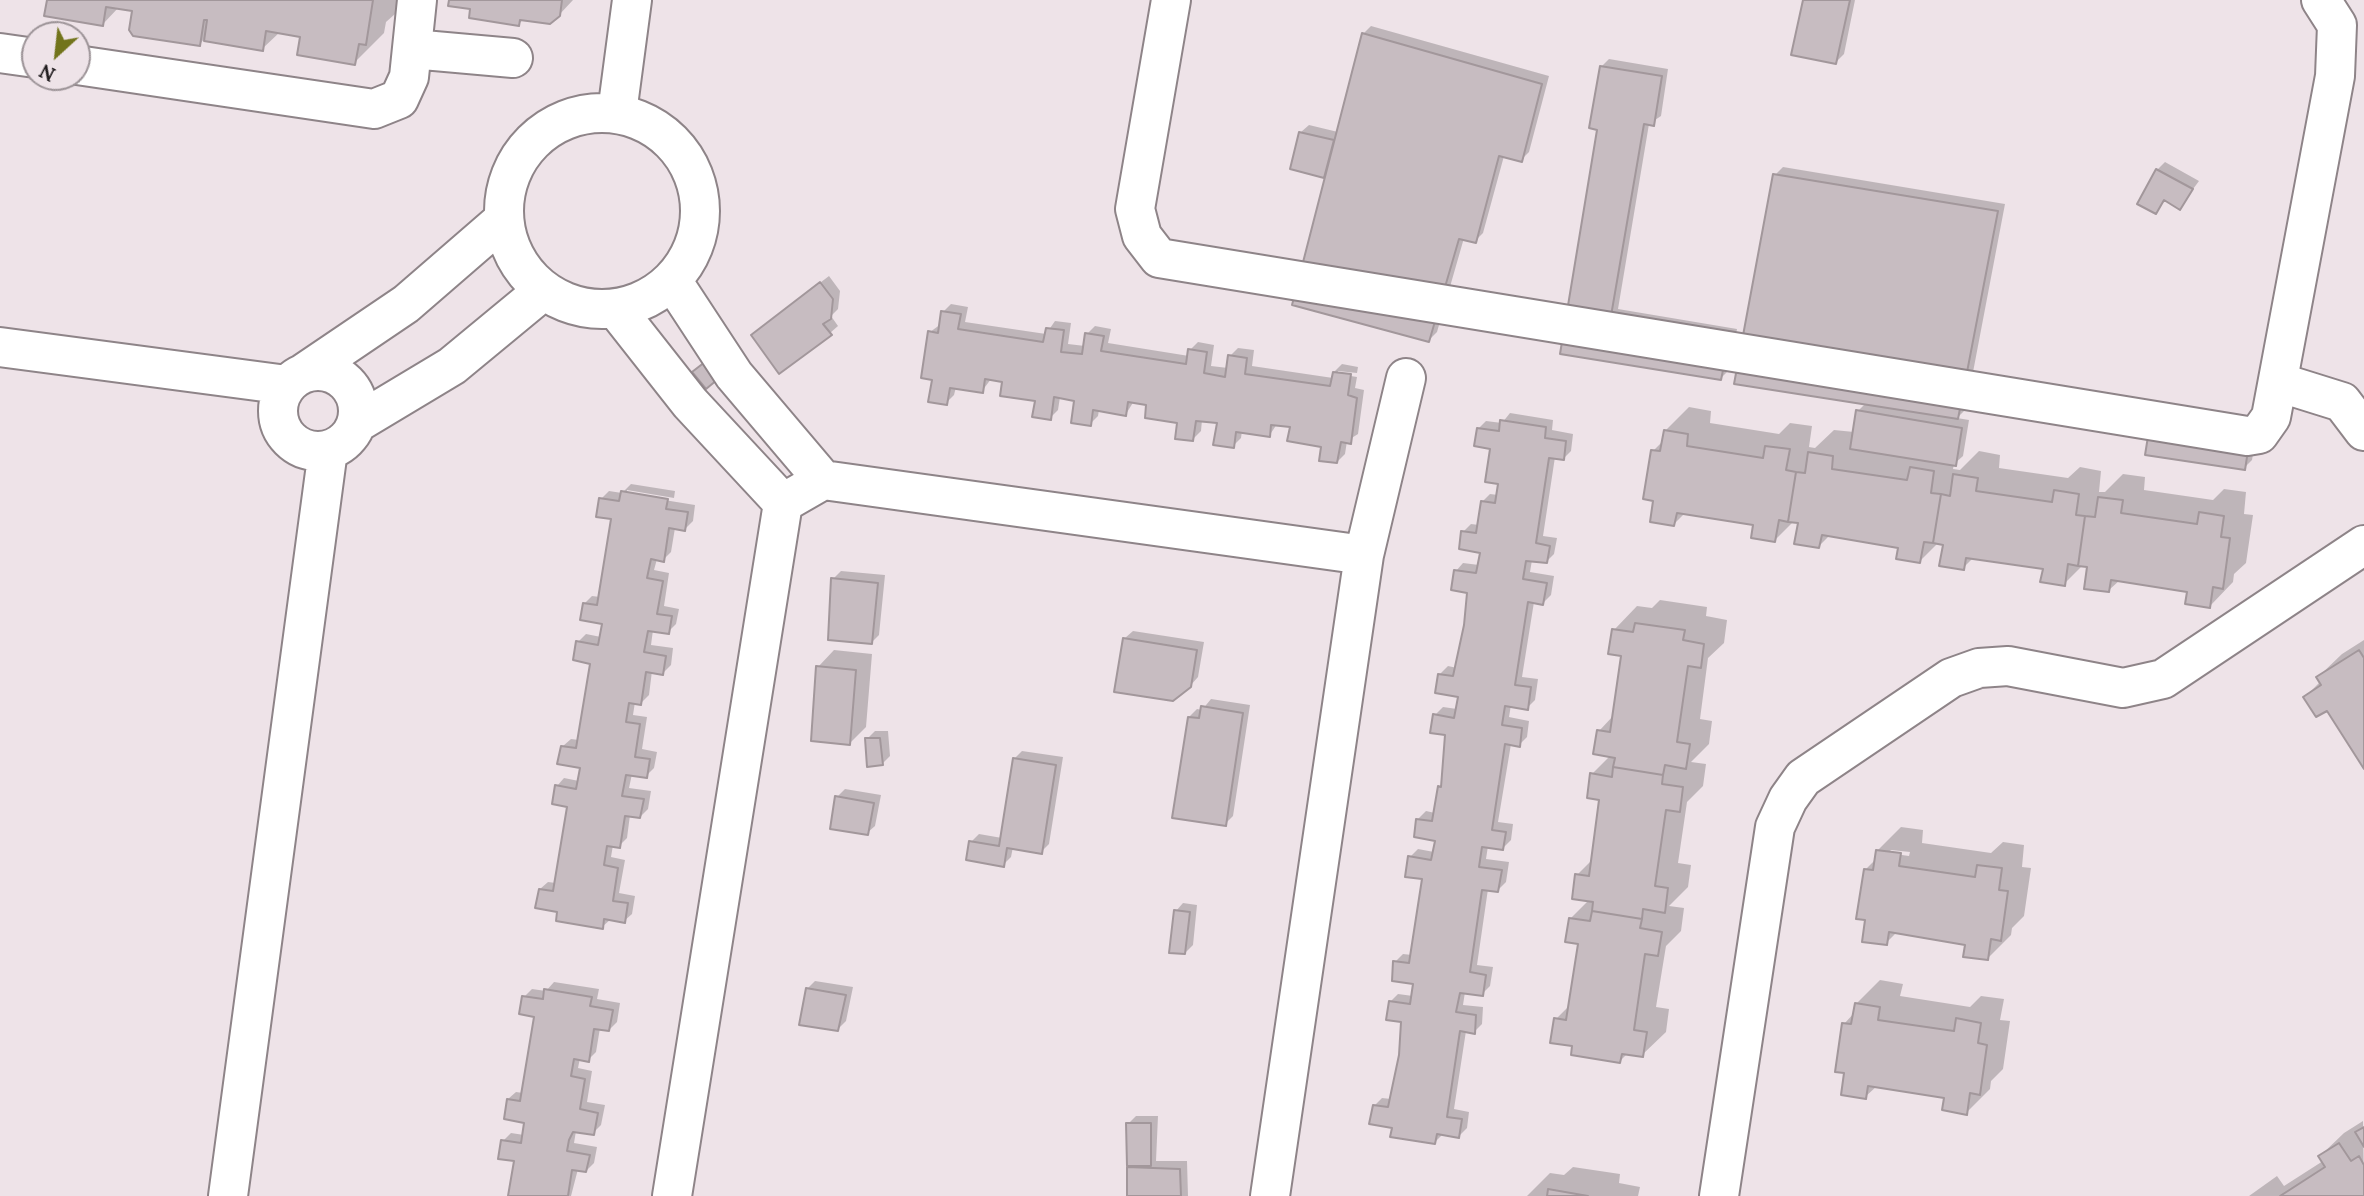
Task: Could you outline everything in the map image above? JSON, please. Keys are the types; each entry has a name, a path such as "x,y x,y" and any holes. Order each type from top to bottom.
{"street":[{"path":"91,67 374,109 399,99 409,77 416,0"},
{"path":"617,113 632,0"},
{"path":"1171,0 1135,209 1142,236 1159,258 2247,436 2259,434 2266,426 2350,79 2337,25 2321,0"},
{"path":"412,49 513,58"},
{"path":"0,53 21,56"},
{"path":"617,113 662,131 694,170 702,218 673,282 652,298 616,309 578,307 544,290 518,263 503,220 509,176 534,138 572,116 617,113"},
{"path":"503,220 406,304 295,379 278,402 279,423 290,440 308,450 328,450 346,440 357,423 452,366 544,290"},
{"path":"673,282 734,375 823,480"},
{"path":"616,309 690,403 783,503"},
{"path":"0,347 295,379 326,371 346,382 358,401 357,423"},
{"path":"1270,1196 1364,555 1406,378"},
{"path":"2278,382 2342,402 2364,430"},
{"path":"228,1196 328,450"},
{"path":"783,503 823,480 1364,555"},
{"path":"672,1196 783,503"},
{"path":"1719,1196 1775,827 1788,799 1803,778 1951,678 1979,668 2008,666 2123,688 2163,679 2364,545"}],"building":[{"path":"47,0 373,0 366,45 359,44 355,65 297,55 300,37 266,31 263,51 204,41 207,20 204,20 200,46 133,36 129,30 132,11 106,7 103,26 91,24 91,21 44,16"},
{"path":"449,0 562,0 560,16 550,24 520,20 519,26 469,18 470,9 448,6"},
{"path":"1803,0 1850,0 1836,64 1791,55"},
{"path":"1362,33 1542,84 1522,162 1499,156 1476,243 1459,239 1429,342 1292,305"},
{"path":"1600,66 1662,76 1654,126 1644,124 1611,316 1730,336 1721,380 1560,354 1597,130 1589,128"},
{"path":"1299,132 1334,140 1324,178 1290,169"},
{"path":"2156,169 2193,189 2180,210 2164,200 2156,214 2137,204"},
{"path":"1773,174 1998,211 1958,419 1734,384"},
{"path":"820,282 833,299 831,319 823,324 832,335 779,374 751,335"},
{"path":"941,311 961,314 958,329 1043,342 1046,328 1064,330 1061,352 1082,354 1085,333 1104,336 1101,351 1186,364 1188,349 1207,352 1204,373 1225,377 1228,355 1247,358 1245,374 1330,386 1333,372 1351,374 1348,395 1357,398 1351,444 1341,442 1337,463 1319,461 1321,447 1287,441 1290,427 1271,425 1270,437 1236,432 1234,448 1213,445 1217,423 1196,421 1193,441 1175,439 1177,423 1145,418 1146,405 1128,402 1126,416 1093,410 1091,426 1071,423 1074,401 1054,397 1051,420 1032,417 1035,401 1000,396 1002,382 985,379 983,393 950,388 947,405 928,402 932,380 921,378 928,331 938,333"},
{"path":"710,358 723,375 706,389 692,372"},
{"path":"1856,410 1962,428 1956,466 1850,449"},
{"path":"2152,412 2249,444 2245,470 2145,455"},
{"path":"1500,420 1546,427 1545,438 1566,441 1564,460 1549,458 1536,543 1550,546 1547,563 1526,561 1523,579 1547,583 1543,605 1528,602 1515,685 1531,687 1528,710 1505,706 1502,725 1522,728 1520,747 1505,744 1492,830 1506,832 1503,850 1482,847 1479,867 1502,870 1498,892 1482,890 1470,972 1486,975 1483,996 1460,993 1456,1012 1476,1015 1475,1034 1460,1031 1447,1117 1462,1119 1459,1138 1437,1134 1435,1144 1390,1137 1392,1128 1369,1124 1373,1105 1388,1107 1399,1055 1401,1022 1386,1020 1389,1001 1410,1004 1413,984 1392,981 1393,961 1409,963 1422,879 1405,877 1408,856 1431,860 1435,841 1414,837 1416,819 1432,821 1438,786 1441,787 1445,735 1430,733 1433,714 1454,718 1458,697 1435,693 1438,674 1453,676 1464,625 1467,593 1451,590 1454,570 1476,573 1480,553 1459,549 1461,531 1476,533 1481,501 1495,503 1498,484 1485,482 1490,449 1474,446 1477,428 1499,431"},
{"path":"1664,430 1688,434 1687,446 1763,458 1765,446 1790,449 1786,470 1796,472 1788,522 1779,520 1775,542 1751,538 1753,525 1677,513 1674,526 1650,522 1653,501 1643,499 1651,450 1660,451"},
{"path":"1808,452 1833,456 1832,469 1907,480 1910,467 1934,471 1931,493 1941,494 1933,543 1924,542 1920,563 1896,559 1898,548 1822,535 1819,548 1794,544 1798,523 1788,522 1796,472 1805,473"},
{"path":"1953,474 1978,478 1976,491 2052,502 2054,490 2079,494 2076,515 2085,516 2078,566 2068,564 2065,586 2040,582 2043,569 1966,558 1964,570 1939,566 1943,545 1933,543 1941,494 1950,496"},
{"path":"621,491 668,499 666,509 688,512 685,531 669,528 664,562 651,559 647,578 663,581 657,614 672,616 669,634 648,631 644,652 666,656 663,675 646,672 641,705 629,703 626,722 640,724 635,757 650,759 647,778 626,775 622,796 644,799 640,818 625,816 620,848 607,846 604,865 618,868 613,901 628,903 625,923 604,919 603,929 556,921 557,912 535,908 539,889 553,891 567,807 552,804 555,785 576,789 580,768 557,764 561,746 576,748 590,664 573,660 576,641 598,645 602,624 580,620 583,603 597,605 611,519 596,517 599,498 619,501"},
{"path":"2098,497 2123,500 2121,513 2197,524 2199,512 2224,516 2221,537 2230,538 2223,589 2213,587 2210,608 2185,604 2187,592 2111,580 2109,592 2084,589 2087,567 2078,566 2085,516 2095,517"},
{"path":"831,578 878,583 872,644 828,640"},
{"path":"1635,623 1685,630 1683,640 1704,644 1701,668 1688,666 1677,742 1690,744 1686,769 1665,765 1663,775 1613,767 1615,758 1593,754 1597,730 1610,732 1621,656 1608,654 1612,629 1633,632"},
{"path":"1123,638 1197,650 1191,687 1173,701 1114,692"},
{"path":"2359,650 2364,658 2364,769 2327,711 2316,717 2303,697 2321,685 2316,677"},
{"path":"816,666 856,670 850,745 811,741"},
{"path":"1201,706 1243,713 1226,826 1172,818 1188,717 1199,718"},
{"path":"865,738 880,738 883,765 867,767"},
{"path":"1013,758 1056,765 1042,854 1007,848 1004,867 966,860 969,841 999,846"},
{"path":"1613,767 1663,775 1662,784 1683,787 1680,812 1666,810 1655,886 1668,888 1665,913 1643,909 1642,919 1592,911 1593,902 1572,899 1575,874 1589,876 1599,800 1587,798 1590,773 1612,777"},
{"path":"835,796 874,803 868,835 830,829"},
{"path":"1876,850 1901,853 1899,866 1975,877 1977,865 2002,868 1999,890 2008,891 2001,941 1991,939 1988,960 1963,957 1965,945 1889,932 1887,945 1862,942 1865,920 1856,919 1864,869 1873,870"},
{"path":"1174,910 1190,912 1185,954 1169,953"},
{"path":"1592,911 1642,919 1640,928 1662,932 1658,956 1645,954 1634,1030 1647,1032 1643,1057 1622,1054 1620,1063 1571,1055 1572,1046 1550,1043 1554,1018 1566,1020 1578,944 1565,942 1569,918 1590,921"},
{"path":"806,988 846,995 838,1031 799,1025"},
{"path":"544,989 592,997 590,1006 613,1010 609,1031 594,1029 589,1062 574,1059 571,1076 585,1079 580,1109 598,1113 594,1135 573,1132 569,1140 567,1151 590,1155 586,1172 572,1170 568,1196 508,1196 514,1161 498,1159 501,1140 521,1143 524,1123 504,1119 507,1099 520,1101 534,1017 519,1014 522,996 543,999"},
{"path":"1855,1003 1880,1007 1878,1020 1954,1031 1956,1018 1981,1023 1978,1043 1987,1045 1980,1095 1970,1093 1967,1115 1942,1110 1944,1098 1868,1086 1866,1099 1841,1095 1844,1073 1835,1072 1842,1023 1851,1024"},
{"path":"1126,1123 1151,1123 1151,1166 1127,1166"},
{"path":"2364,1127 2364,1147 2355,1132"},
{"path":"2339,1143 2351,1161 2359,1156 2364,1165 2364,1196 2280,1196 2325,1167 2318,1156"},
{"path":"1127,1167 1180,1169 1181,1196 1127,1196"},
{"path":"1548,1189 1588,1196 1547,1196"}]}
